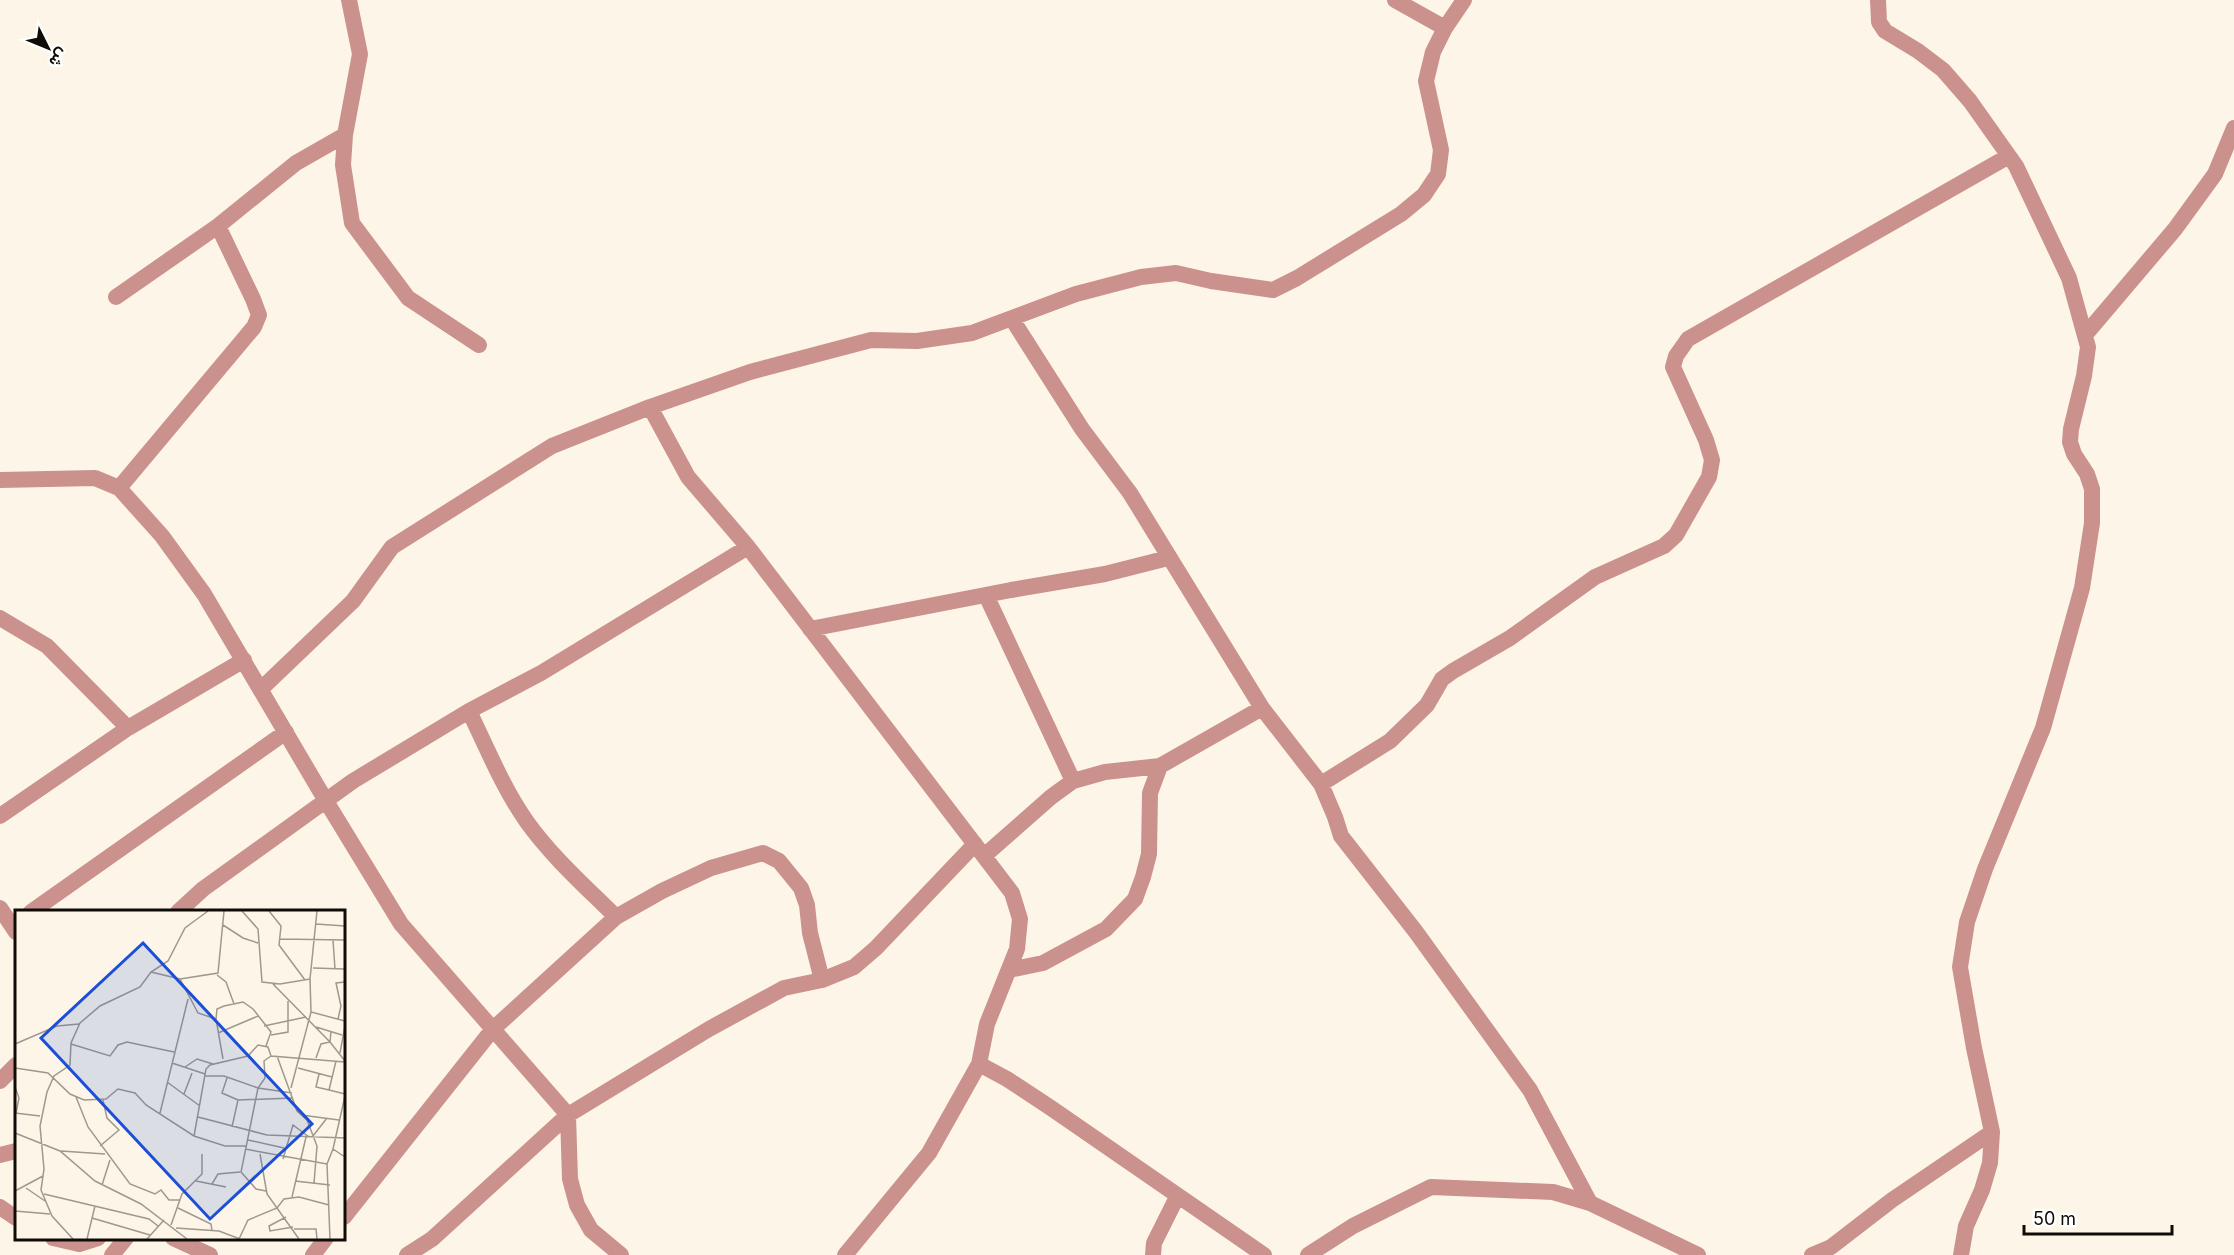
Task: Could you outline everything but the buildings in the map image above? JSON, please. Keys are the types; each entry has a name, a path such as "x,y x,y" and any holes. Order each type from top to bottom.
{"street":[{"path":"350,0 360,54 345,135 343,165 352,223 408,298 479,345"},
{"path":"1395,0 1445,28"},
{"path":"261,689 353,601 392,547 552,446 650,407 750,372 870,340 917,341 972,333 1077,294 1141,277 1176,273 1211,281 1273,290 1297,278 1401,214 1424,195 1438,174 1441,150 1426,81 1433,52 1445,28 1464,0"},
{"path":"1878,0 1879,22 1886,32 1918,51 1942,70 1970,101 2016,166 2069,278 2088,347 2070,442 2074,454 2087,474 2092,489 2092,523 2082,588 2043,728 1985,869 1967,922 1960,967 1992,1132 1990,1163 1982,1190 1966,1226 1961,1255"},
{"path":"2085,335 2175,229 2215,174 2234,128"},
{"path":"116,297 218,226 296,163 345,135"},
{"path":"1321,784 1390,741 1427,705 1442,679 1453,671 1510,638 1595,578 1664,546 1676,535 1709,477 1712,460 1706,440 1673,367 1676,356 1688,339 2009,156"},
{"path":"119,488 254,327 258,315 253,299 218,226"},
{"path":"1012,319 1082,429 1130,493 1262,708 1321,784 1341,836 1416,932 1530,1090 1590,1203"},
{"path":"650,407 688,477 748,547 980,850 1012,893 1020,919 1017,949 987,1024 979,1064 929,1153 845,1255"},
{"path":"0,480 95,478 119,488 162,536 204,594 401,924 568,1115 570,1179 577,1205 591,1230 621,1255"},
{"path":"180,910 203,889 353,781 469,711 541,673 748,547"},
{"path":"810,628 1105,574 1168,558"},
{"path":"986,595 1073,781"},
{"path":"0,618 47,646 128,728"},
{"path":"0,816 128,728 244,660"},
{"path":"407,1255 432,1239 568,1115 709,1029 784,988 822,980 855,967 876,948 925,894 1073,781 1105,772 1160,766 1262,708"},
{"path":"469,711 512,797 528,823 616,917"},
{"path":"34,910 286,732"},
{"path":"1009,970 1043,963 1106,929 1135,899 1149,854 1150,793 1160,766"},
{"path":"345,1215 493,1029 616,917 662,891 711,868 763,853 779,861 801,888 807,905 810,933 822,980"},
{"path":"0,908 15,926"},
{"path":"979,1064 1007,1079 1051,1108 1264,1255"},
{"path":"0,1081 15,1066"},
{"path":"1812,1255 1831,1247 1892,1200 1992,1132"},
{"path":"0,1155 15,1151"},
{"path":"1308,1255 1353,1226 1431,1187 1553,1192 1590,1203 1698,1255"},
{"path":"1153,1255 1154,1243 1177,1197"},
{"path":"0,1207 15,1217"},
{"path":"58,1240 79,1244 94,1240"},
{"path":"112,1255 125,1240"},
{"path":"175,1240 210,1255"},
{"path":"313,1255 325,1240"}]}
